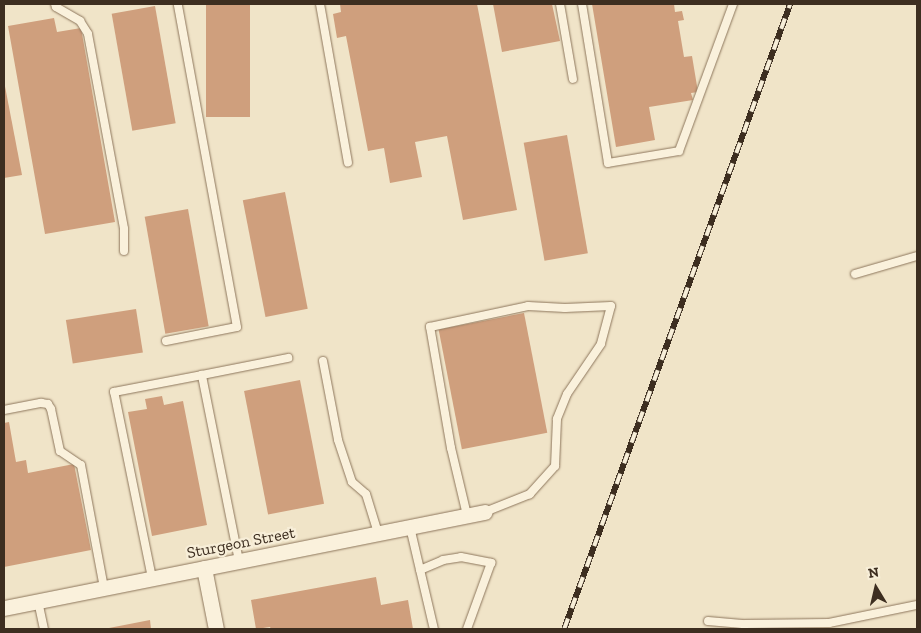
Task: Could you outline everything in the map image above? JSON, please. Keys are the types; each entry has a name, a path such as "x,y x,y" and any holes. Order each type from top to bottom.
{"street":[{"name":"Sturgeon Street","path":"4,608 485,512"},
{"path":"204,568 216,629"}],"lane":[{"path":"55,4 56,7 80,21 88,34 124,230 124,251"},
{"path":"166,341 237,327 178,4"},
{"path":"320,4 348,163"},
{"path":"560,4 573,80"},
{"path":"582,4 608,163 680,151 733,4"},
{"path":"855,274 917,256"},
{"path":"467,516 451,448 430,327 528,306 565,308 611,306 601,344 567,394 557,419 555,466 530,494 485,512"},
{"path":"152,578 114,392 288,358"},
{"path":"323,361 338,440 352,482 366,494 378,534"},
{"path":"202,375 239,561"},
{"path":"4,410 41,404 48,404 51,409 60,451 81,464 104,588"},
{"path":"410,527 434,629"},
{"path":"420,570 443,560 461,556 491,564 467,629"},
{"path":"38,601 44,629"},
{"path":"708,621 745,624 829,623 917,605"}],"building":[{"path":"206,4 250,4 250,117 206,117"},
{"path":"340,4 477,4 517,210 463,220 447,136 415,142 422,177 390,183 384,148 368,151 346,36 337,38 333,14 341,12"},
{"path":"493,4 552,4 560,41 502,52"},
{"path":"592,4 674,4 675,12 682,11 684,20 678,21 684,57 692,56 698,92 691,93 693,100 649,107 655,140 616,147"},
{"path":"155,6 176,123 132,131 112,14"},
{"path":"54,18 57,32 81,28 115,222 45,234 8,26"},
{"path":"4,81 22,175 4,178"},
{"path":"567,135 588,253 545,261 524,143"},
{"path":"285,192 308,309 265,317 243,200"},
{"path":"188,209 209,326 165,334 145,217"},
{"path":"136,309 143,352 73,364 66,320"},
{"path":"524,313 547,433 462,449 439,330"},
{"path":"300,380 324,504 268,515 244,391"},
{"path":"162,396 164,405 183,401 207,525 152,536 128,412 147,409 145,399"},
{"path":"9,422 16,462 26,460 28,473 74,464 91,550 4,567 4,423"},
{"path":"376,577 381,605 408,600 413,629 271,629 270,627 256,629 251,600"},
{"path":"150,620 151,629 109,629 109,628"}],"railway":[{"path":"564,629 790,4"}]}
